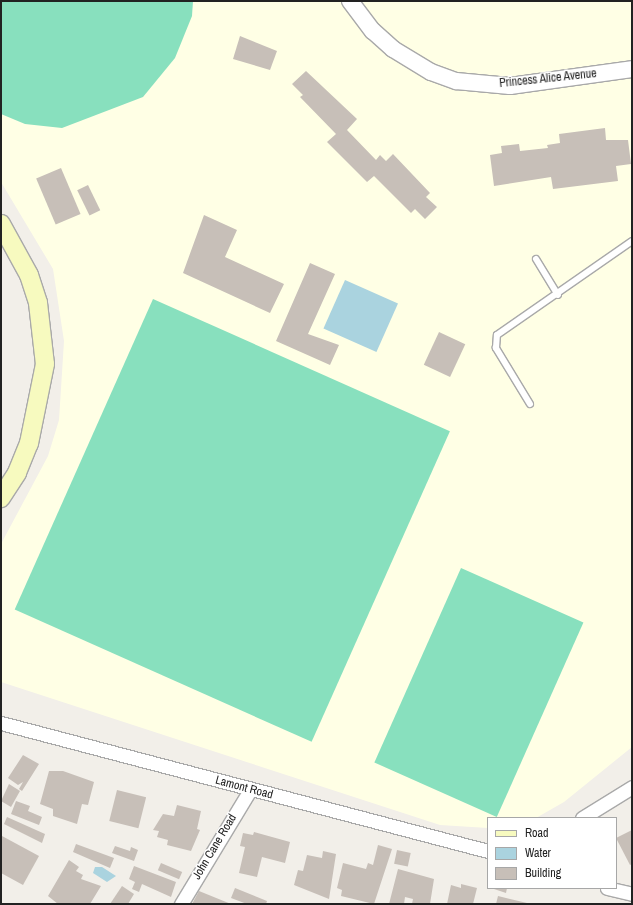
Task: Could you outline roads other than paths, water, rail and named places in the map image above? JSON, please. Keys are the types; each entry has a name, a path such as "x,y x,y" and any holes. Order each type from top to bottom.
{"main road":[{"path":"1,224 29,275 38,303 45,364 29,443 17,473 1,498"}],"street":[{"name":"Princess Alice Avenue","path":"350,1 373,31 393,49 431,72 456,81 510,86 632,69"},
{"name":"Lamont Road","path":"1,723 250,790 487,851"},
{"path":"584,817 632,787"},
{"name":"John Cane Road","path":"180,904 250,790"},
{"path":"611,889 632,894"}],"lane":[{"path":"530,404 496,348 496,339 500,332 558,295 632,241"},
{"path":"536,259 558,295"}],"water":[{"path":"345,280 398,304 376,352 323,328"},
{"path":"95,867 102,867 116,876 107,882 93,873"}]}
